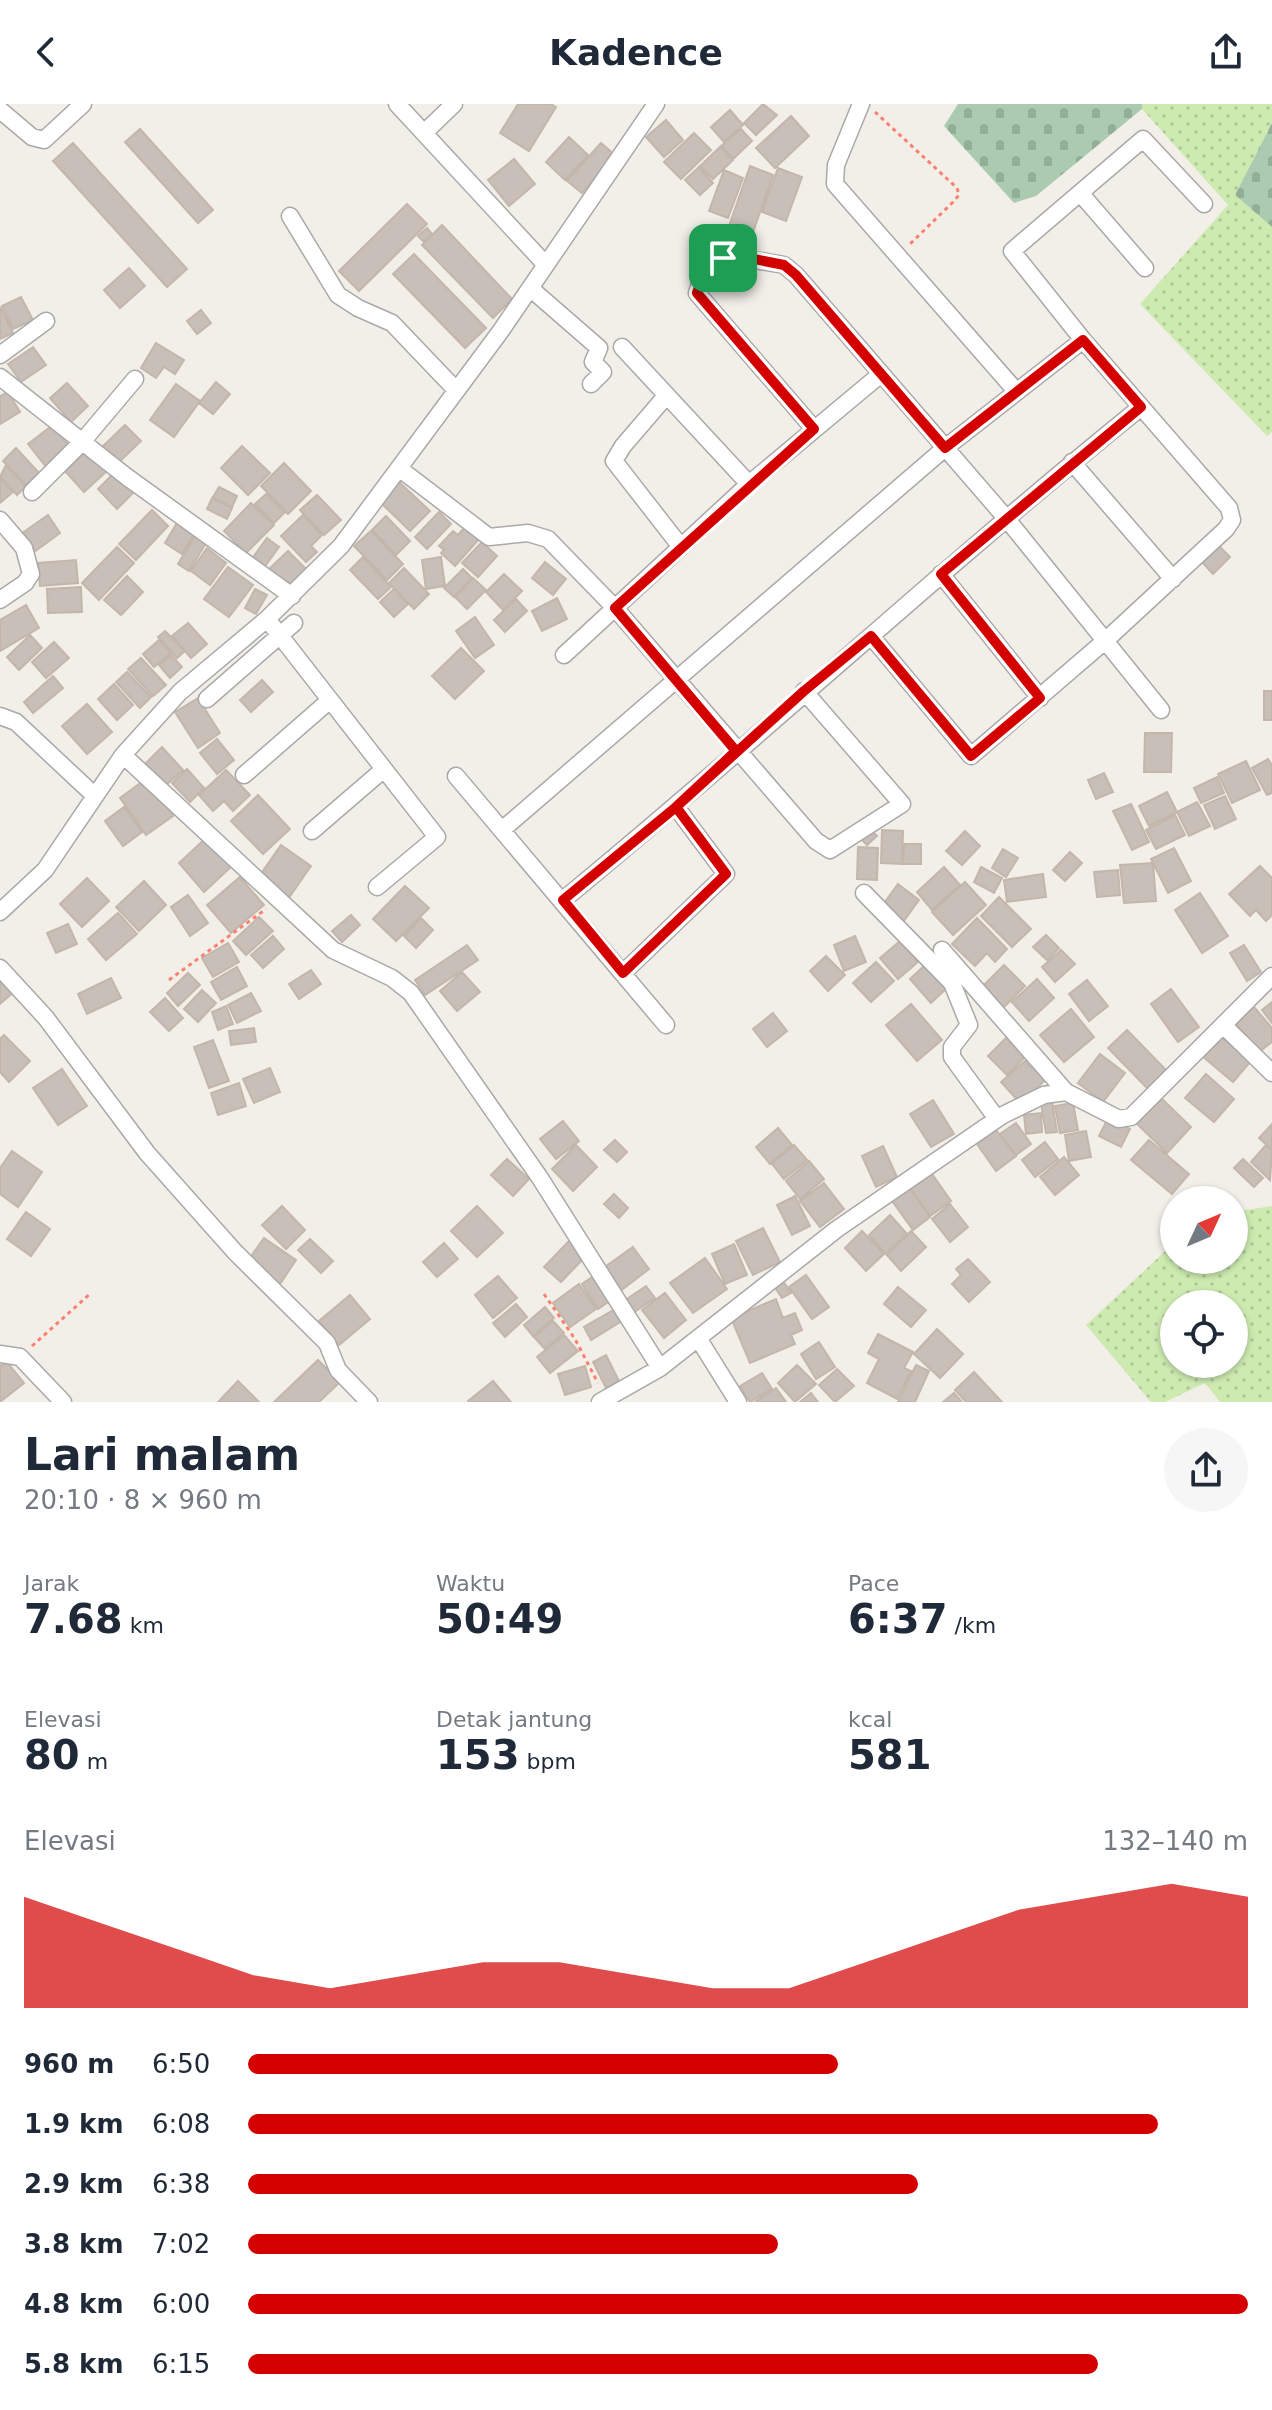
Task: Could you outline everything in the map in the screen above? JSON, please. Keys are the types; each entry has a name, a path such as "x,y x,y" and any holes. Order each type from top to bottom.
{"street":[{"path":"0,110 32,137 44,140 83,104"},
{"path":"397,104 546,265"},
{"path":"424,133 454,104"},
{"path":"0,912 45,870 123,755 180,692 267,619 341,546 530,288 656,104"},
{"path":"864,104 836,165 835,184 1016,391"},
{"path":"871,636 971,756 1106,640 1226,529 1232,514 1083,340 1012,251 1143,139 1204,204"},
{"path":"1081,194 1145,268"},
{"path":"290,216 338,295 392,323 456,390"},
{"path":"814,429 697,293 700,284 726,255 774,263 790,270 1006,518 1161,710"},
{"path":"530,288 599,348 593,362 603,372 591,384"},
{"path":"0,355 46,321"},
{"path":"503,829 945,448 1083,340"},
{"path":"622,347 749,484"},
{"path":"564,655 749,484 881,374"},
{"path":"0,377 82,442 292,596"},
{"path":"32,492 82,442 135,379"},
{"path":"666,396 614,461 681,547"},
{"path":"563,900 676,807 804,691 1006,518 1141,407"},
{"path":"1072,462 1173,579"},
{"path":"400,469 489,537 528,533 548,539 678,678 736,751 824,849 837,848 902,804 804,691"},
{"path":"0,520 24,548 31,574 25,583 0,600"},
{"path":"941,574 1040,698"},
{"path":"267,619 437,837 377,887"},
{"path":"207,699 294,623"},
{"path":"244,775 330,700"},
{"path":"0,716 16,722 95,796"},
{"path":"123,755 322,941 338,953 392,978 411,993 540,1178 660,1368"},
{"path":"312,831 384,769"},
{"path":"456,776 666,1025"},
{"path":"623,973 726,874 676,807"},
{"path":"864,893 952,983 969,1025 952,1047 952,1057 997,1119"},
{"path":"942,950 1066,1092 1119,1119 1131,1117 1272,976"},
{"path":"0,968 46,1018 147,1153 235,1252 327,1343 338,1370 369,1402"},
{"path":"1224,1026 1272,1073"},
{"path":"603,1400 660,1368 837,1229 997,1119 1044,1095 1066,1092"},
{"path":"698,1338 738,1402"},
{"path":"0,1354 20,1357 63,1402"}],"path":[{"path":"864,104 957,188 959,195 899,255"},
{"path":"169,980 261,913"},
{"path":"20,1357 91,1293"},
{"path":"544,1294 575,1339 603,1400"}],"green space":[{"path":"958,104 1142,104 1142,109 1036,196 1014,203 944,126"},
{"path":"1142,104 1272,104 1272,123 1235,195 1272,227 1272,432 1267,436 1140,304 1228,205 1142,109"},
{"path":"1272,123 1272,227 1235,195"},
{"path":"1272,1206 1272,1402 1220,1402 1205,1383 1165,1402 1151,1402 1086,1325 1160,1256 1160,1274 1248,1274 1248,1210"}],"building":[{"path":"518,104 551,104 556,107 529,151 500,133"},
{"path":"763,104 777,115 756,135 744,123"},
{"path":"730,110 743,125 724,142 711,127"},
{"path":"791,116 809,136 775,168 756,148"},
{"path":"666,120 683,140 664,157 646,137"},
{"path":"140,129 213,210 198,223 125,142"},
{"path":"741,129 752,141 733,159 721,146"},
{"path":"694,133 711,150 681,179 664,162"},
{"path":"569,137 588,155 565,180 546,162"},
{"path":"73,143 187,269 167,287 53,161"},
{"path":"601,143 615,155 582,193 567,181"},
{"path":"720,147 733,160 713,179 700,166"},
{"path":"514,159 535,184 509,206 488,180"},
{"path":"750,166 773,175 751,238 728,229"},
{"path":"699,167 713,183 700,195 685,180"},
{"path":"778,168 802,177 786,221 762,212"},
{"path":"724,170 743,178 728,218 709,211"},
{"path":"407,204 427,224 359,291 339,271"},
{"path":"442,225 512,299 493,318 422,245"},
{"path":"427,228 432,234 424,242 418,236"},
{"path":"414,254 486,328 465,348 393,274"},
{"path":"129,268 145,286 120,308 104,290"},
{"path":"21,297 33,320 13,329 2,306"},
{"path":"0,307 13,333 0,339"},
{"path":"201,310 211,323 197,334 187,321"},
{"path":"156,343 184,360 175,374 164,367 156,378 141,368"},
{"path":"33,347 46,365 21,382 8,364"},
{"path":"216,382 230,394 213,414 199,403"},
{"path":"67,383 88,406 71,422 50,398"},
{"path":"176,384 200,401 174,437 150,420"},
{"path":"8,392 20,412 0,424 0,396"},
{"path":"53,425 71,449 47,468 28,444"},
{"path":"125,425 141,441 116,465 100,449"},
{"path":"242,446 270,473 248,495 221,468"},
{"path":"16,448 39,473 26,485 3,461"},
{"path":"88,450 107,471 84,492 65,471"},
{"path":"284,463 311,491 288,514 261,486"},
{"path":"6,465 26,486 17,495 0,477"},
{"path":"116,471 135,491 117,509 98,489"},
{"path":"0,478 13,492 0,503"},
{"path":"399,482 430,511 410,531 380,502"},
{"path":"219,487 237,496 232,507 213,497"},
{"path":"266,494 285,512 274,523 255,504"},
{"path":"317,495 341,520 324,535 300,510"},
{"path":"212,498 232,508 227,519 207,509"},
{"path":"251,503 274,525 246,553 224,531"},
{"path":"152,510 168,526 136,560 119,544"},
{"path":"439,512 451,524 427,549 415,537"},
{"path":"48,515 60,533 34,552 21,534"},
{"path":"303,515 322,535 311,546 317,552 306,562 281,536"},
{"path":"386,516 410,541 396,555 372,530"},
{"path":"177,523 194,534 182,554 165,543"},
{"path":"465,527 479,539 455,566 441,553 444,550 439,546 453,531 458,535"},
{"path":"371,531 403,564 387,580 354,546"},
{"path":"195,536 206,543 189,571 178,564"},
{"path":"267,538 279,547 263,569 251,560"},
{"path":"482,542 497,556 478,577 462,563"},
{"path":"1218,545 1230,557 1213,574 1201,561"},
{"path":"117,547 134,563 99,600 82,583"},
{"path":"207,548 226,563 210,585 191,571"},
{"path":"288,551 306,569 286,588 269,569"},
{"path":"363,557 391,587 378,599 350,570"},
{"path":"441,557 445,586 426,589 422,560"},
{"path":"76,560 78,583 40,586 38,563"},
{"path":"545,562 566,579 553,595 532,578"},
{"path":"228,567 253,585 229,617 204,599"},
{"path":"404,568 429,594 414,609 389,583"},
{"path":"463,569 472,578 454,597 444,588"},
{"path":"504,574 522,591 503,610 486,592"},
{"path":"127,576 143,592 121,615 104,600"},
{"path":"473,578 486,590 467,609 455,597"},
{"path":"81,587 82,612 48,613 47,589"},
{"path":"255,589 267,595 256,614 245,608"},
{"path":"394,589 408,604 394,617 380,602"},
{"path":"557,598 567,619 542,631 532,611"},
{"path":"516,599 527,611 505,632 494,620"},
{"path":"26,605 39,628 0,651 0,620"},
{"path":"475,617 494,645 475,658 456,631"},
{"path":"188,623 207,644 191,658 172,636"},
{"path":"165,631 185,651 177,658 158,637"},
{"path":"30,635 42,648 19,670 7,657"},
{"path":"159,640 171,653 154,667 143,654"},
{"path":"54,642 69,658 46,678 32,662"},
{"path":"461,648 484,671 455,699 432,676"},
{"path":"171,655 182,667 170,678 159,665"},
{"path":"141,658 166,685 153,696 128,669"},
{"path":"127,672 151,697 140,708 116,682"},
{"path":"53,676 63,688 33,713 24,702"},
{"path":"262,680 273,692 251,712 240,700"},
{"path":"114,684 133,705 117,720 98,699"},
{"path":"1264,691 1272,691 1272,720 1264,720"},
{"path":"198,698 220,733 198,748 175,712"},
{"path":"87,704 112,732 87,754 62,726"},
{"path":"1145,733 1172,733 1171,772 1144,772"},
{"path":"217,739 234,760 217,774 200,753"},
{"path":"162,747 183,770 165,786 145,764"},
{"path":"1268,759 1272,765 1272,793 1267,795 1252,768"},
{"path":"1246,761 1260,790 1232,803 1218,774"},
{"path":"187,769 204,788 190,802 172,783"},
{"path":"226,770 250,795 233,811 224,801 213,811 199,795"},
{"path":"1104,773 1113,792 1096,799 1088,780"},
{"path":"1217,777 1224,793 1201,803 1194,788"},
{"path":"146,779 173,816 146,835 120,798"},
{"path":"1167,792 1177,812 1149,826 1139,806"},
{"path":"258,795 290,829 263,854 231,821"},
{"path":"1225,796 1236,819 1215,829 1204,805"},
{"path":"1197,802 1210,826 1189,836 1177,812"},
{"path":"1131,804 1149,842 1132,850 1113,811"},
{"path":"124,807 142,832 123,846 105,821"},
{"path":"1175,815 1185,835 1156,849 1146,830"},
{"path":"869,828 877,836 867,845 860,838"},
{"path":"882,830 903,831 902,864 881,863"},
{"path":"965,831 980,846 962,865 946,851"},
{"path":"206,838 232,866 204,892 179,863"},
{"path":"904,844 921,844 921,864 903,864"},
{"path":"281,845 311,866 288,899 258,878"},
{"path":"858,847 878,848 877,880 857,879"},
{"path":"1174,848 1191,881 1168,893 1151,859"},
{"path":"1003,849 1018,858 1006,877 992,868"},
{"path":"1070,852 1082,863 1065,881 1053,870"},
{"path":"1153,863 1156,901 1124,903 1120,865"},
{"path":"1260,866 1272,878 1272,915 1266,921 1256,910 1250,916 1229,894"},
{"path":"944,867 960,885 932,910 917,892"},
{"path":"981,867 1002,878 994,893 974,882"},
{"path":"1118,870 1120,895 1097,897 1094,872"},
{"path":"1043,874 1046,897 1007,902 1004,880"},
{"path":"240,877 264,905 231,933 207,905"},
{"path":"87,878 109,901 82,927 60,904"},
{"path":"144,881 166,905 139,931 116,907"},
{"path":"965,882 986,905 953,935 932,912"},
{"path":"898,884 919,900 903,922 882,906"},
{"path":"405,886 429,908 396,941 373,919"},
{"path":"1200,893 1228,936 1202,953 1175,910"},
{"path":"188,895 208,923 190,936 171,907"},
{"path":"999,897 1031,929 1012,947 981,916"},
{"path":"118,913 137,934 106,960 88,939"},
{"path":"351,915 360,925 342,942 332,931"},
{"path":"259,917 273,931 246,955 233,941"},
{"path":"421,918 433,930 416,948 404,936"},
{"path":"977,918 1007,949 995,962 987,953 975,966 952,944"},
{"path":"68,924 77,944 56,953 47,933"},
{"path":"1046,935 1059,948 1047,960 1033,947"},
{"path":"273,936 284,949 263,968 251,955"},
{"path":"855,936 866,962 844,971 834,945"},
{"path":"900,941 918,962 898,979 880,958"},
{"path":"228,943 239,962 213,977 202,958"},
{"path":"467,945 478,960 425,995 415,980"},
{"path":"1244,945 1261,972 1247,981 1230,953"},
{"path":"1061,950 1075,964 1055,982 1042,967"},
{"path":"826,956 845,975 828,991 810,971"},
{"path":"876,962 894,981 871,1002 853,983"},
{"path":"926,964 947,988 931,1003 910,979"},
{"path":"1004,965 1025,986 1002,1009 981,988"},
{"path":"237,967 247,986 221,1000 211,982"},
{"path":"311,970 321,984 299,999 289,984"},
{"path":"462,972 480,992 457,1011 440,991"},
{"path":"188,973 200,985 178,1006 167,993"},
{"path":"0,974 15,991 0,1004"},
{"path":"111,978 121,998 87,1014 78,994"},
{"path":"1037,979 1054,998 1029,1021 1012,1002"},
{"path":"1087,980 1108,1006 1089,1021 1069,994"},
{"path":"1171,989 1199,1027 1178,1042 1151,1004"},
{"path":"202,990 216,1003 198,1022 184,1009"},
{"path":"251,993 261,1011 237,1023 228,1005"},
{"path":"165,998 183,1018 169,1031 150,1012"},
{"path":"1272,1002 1272,1023 1262,1010"},
{"path":"911,1004 942,1040 917,1061 886,1025"},
{"path":"226,1006 233,1024 218,1030 212,1012"},
{"path":"1254,1007 1272,1028 1272,1042 1259,1052 1235,1022"},
{"path":"1071,1009 1094,1037 1064,1062 1040,1035"},
{"path":"773,1013 787,1031 767,1047 753,1029"},
{"path":"254,1028 256,1042 231,1045 229,1031"},
{"path":"1127,1030 1167,1071 1148,1089 1108,1048"},
{"path":"4,1035 30,1061 9,1082 0,1072 0,1039"},
{"path":"1220,1036 1250,1062 1233,1082 1202,1056"},
{"path":"1006,1038 1025,1057 1007,1075 988,1056"},
{"path":"213,1040 229,1081 209,1088 194,1047"},
{"path":"1100,1054 1125,1073 1103,1102 1078,1083"},
{"path":"1025,1061 1031,1068 1037,1062 1050,1075 1021,1104 1001,1082"},
{"path":"270,1068 280,1092 254,1103 243,1079"},
{"path":"62,1069 87,1106 58,1125 33,1088"},
{"path":"1206,1074 1234,1099 1214,1122 1185,1098"},
{"path":"239,1083 246,1106 218,1115 211,1093"},
{"path":"1159,1096 1191,1127 1167,1153 1134,1121"},
{"path":"933,1100 954,1134 931,1147 910,1114"},
{"path":"1052,1101 1057,1132 1046,1133 1041,1103"},
{"path":"1073,1103 1078,1130 1060,1133 1055,1106"},
{"path":"1041,1113 1042,1132 1026,1134 1024,1115"},
{"path":"1108,1118 1130,1129 1121,1147 1099,1136"},
{"path":"563,1121 579,1141 556,1159 540,1139"},
{"path":"1016,1123 1031,1144 1016,1155 1000,1134"},
{"path":"1272,1124 1272,1150 1259,1138"},
{"path":"778,1128 792,1145 770,1164 756,1147"},
{"path":"996,1130 1016,1156 996,1171 977,1144"},
{"path":"1086,1131 1091,1157 1069,1161 1065,1135"},
{"path":"615,1140 627,1152 617,1162 604,1150"},
{"path":"1149,1140 1189,1174 1179,1186 1162,1186 1131,1160"},
{"path":"1045,1142 1058,1159 1035,1177 1022,1160"},
{"path":"576,1145 597,1167 573,1191 552,1169"},
{"path":"794,1145 807,1160 784,1179 772,1164"},
{"path":"1266,1145 1272,1151 1270,1180 1251,1162"},
{"path":"883,1146 897,1177 876,1187 862,1156"},
{"path":"12,1151 42,1172 18,1207 0,1194 0,1168"},
{"path":"1064,1157 1079,1175 1055,1195 1040,1177"},
{"path":"507,1159 529,1179 513,1196 491,1175"},
{"path":"1243,1159 1263,1178 1254,1187 1234,1168"},
{"path":"809,1161 824,1179 800,1199 786,1181"},
{"path":"930,1171 951,1201 930,1216 909,1186"},
{"path":"824,1183 844,1209 820,1227 800,1201"},
{"path":"907,1185 930,1217 913,1230 890,1198"},
{"path":"614,1194 628,1208 619,1218 604,1204"},
{"path":"795,1196 810,1226 792,1235 777,1205"},
{"path":"950,1204 968,1227 950,1242 932,1219"},
{"path":"282,1206 305,1230 286,1249 262,1225"},
{"path":"477,1206 503,1233 477,1257 451,1231"},
{"path":"26,1212 50,1229 31,1256 7,1239"},
{"path":"890,1215 907,1234 886,1254 869,1235"},
{"path":"763,1228 780,1262 753,1275 736,1241"},
{"path":"862,1231 884,1254 866,1271 845,1248"},
{"path":"911,1231 926,1247 901,1271 887,1255"},
{"path":"264,1238 296,1260 280,1284 247,1262"},
{"path":"310,1239 333,1261 321,1273 298,1250"},
{"path":"569,1241 585,1257 561,1282 544,1267"},
{"path":"444,1243 458,1259 437,1277 423,1262"},
{"path":"734,1244 747,1275 725,1284 712,1254"},
{"path":"633,1247 649,1269 619,1292 602,1269"},
{"path":"705,1258 727,1289 693,1313 670,1283"},
{"path":"968,1259 990,1282 969,1302 952,1284 961,1275 956,1269"},
{"path":"598,1273 614,1298 598,1309 582,1284"},
{"path":"806,1275 829,1307 812,1319 789,1287"},
{"path":"498,1276 517,1298 493,1318 475,1295"},
{"path":"783,1281 791,1293 782,1298 774,1286"},
{"path":"579,1284 596,1309 570,1327 553,1303"},
{"path":"646,1286 655,1298 630,1315 621,1303"},
{"path":"898,1287 926,1310 911,1327 884,1304"},
{"path":"665,1293 686,1320 664,1338 642,1310"},
{"path":"350,1295 370,1319 339,1345 319,1321"},
{"path":"776,1299 783,1318 795,1313 802,1330 791,1335 795,1344 750,1363 731,1318"},
{"path":"516,1304 527,1317 505,1337 493,1323"},
{"path":"545,1307 554,1318 533,1336 524,1325"},
{"path":"615,1309 622,1321 591,1340 584,1327"},
{"path":"553,1321 564,1333 545,1349 534,1337"},
{"path":"937,1329 963,1354 940,1378 914,1354"},
{"path":"878,1334 913,1352 904,1368 911,1371 897,1399 867,1383 879,1359 868,1353"},
{"path":"564,1335 578,1351 550,1373 537,1357"},
{"path":"819,1342 835,1367 816,1379 801,1354"},
{"path":"606,1355 619,1381 606,1388 593,1362"},
{"path":"318,1360 340,1382 319,1402 274,1402"},
{"path":"6,1361 24,1383 0,1402 0,1366"},
{"path":"797,1365 816,1384 795,1402 778,1383"},
{"path":"916,1365 929,1371 915,1402 898,1402"},
{"path":"585,1366 591,1387 565,1395 558,1374"},
{"path":"837,1369 854,1386 835,1402 819,1385"},
{"path":"974,1372 1002,1402 966,1402 955,1390"},
{"path":"762,1373 772,1389 750,1402 740,1386"},
{"path":"238,1381 259,1402 218,1402"},
{"path":"493,1381 511,1402 468,1401"},
{"path":"776,1388 786,1402 755,1402"},
{"path":"811,1393 818,1402 800,1402"},
{"path":"954,1393 962,1402 943,1402"}],"route":[{"path":"723,258 700,284 697,290 700,299 814,429 749,484 615,608 678,678 736,751 676,807 563,900 623,973 726,874 725,868 676,807 804,691 871,636 971,756 1040,698 941,574 1141,407 1083,340 945,448 796,275 784,265 729,254 723,258"}]}
